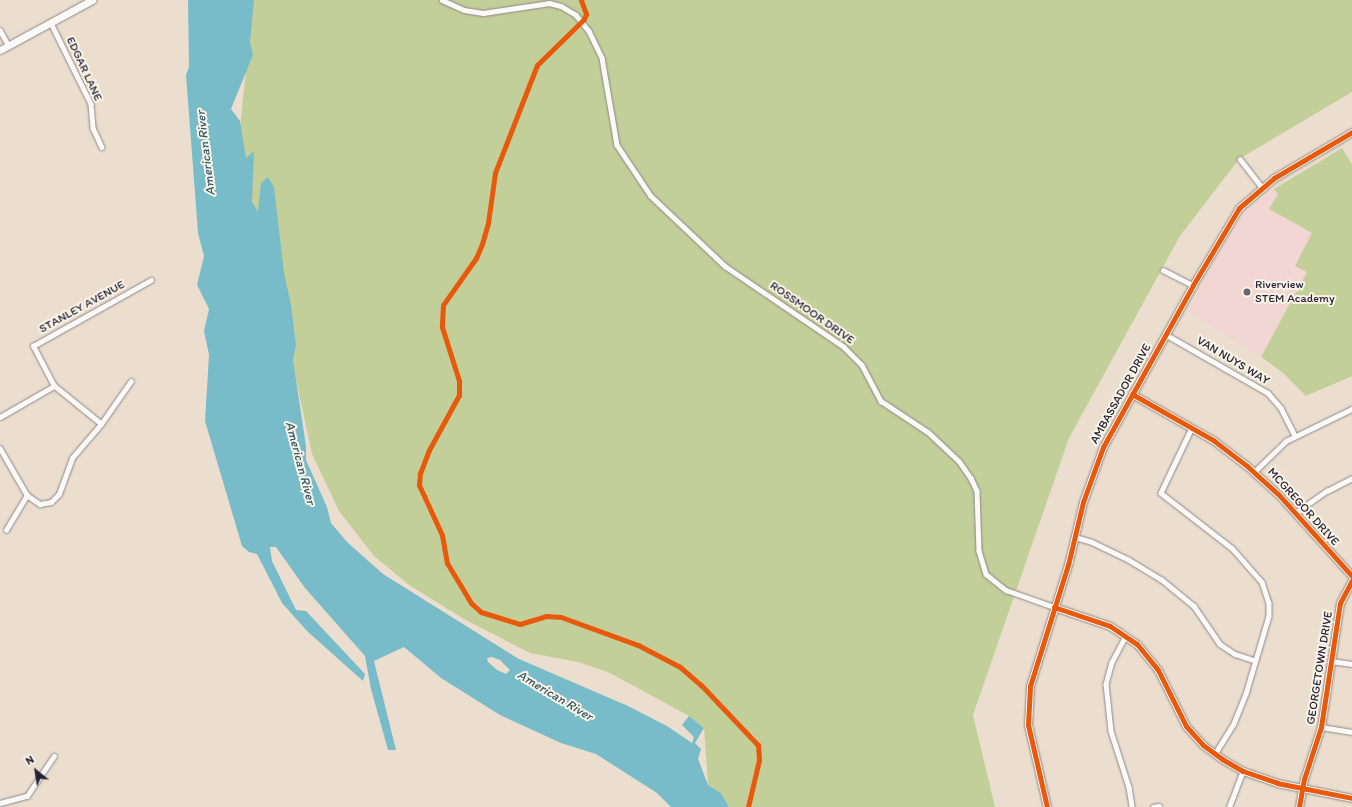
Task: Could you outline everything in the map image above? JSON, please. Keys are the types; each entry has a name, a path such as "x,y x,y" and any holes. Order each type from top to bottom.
{"street":[{"path":"0,50 92,0"},
{"name":"ROSSMOOR DRIVE","path":"442,0 464,10 483,13 549,3 561,6 576,15 589,31 602,58 617,145 651,196 725,266 844,347 862,365 881,401 923,428 959,461 974,482 978,497 979,550 986,574 1006,590 1104,624 1126,636 1153,662 1181,719 1196,738 1215,754 1243,771 1303,789 1352,798"},
{"name":"EDGAR LANE","path":"51,23 91,104 93,128 102,147"},
{"path":"0,30 9,46"},
{"name":"AMBASSADOR DRIVE","path":"1047,807 1030,737 1027,708 1032,676 1075,537 1082,502 1098,459 1165,334 1231,219 1262,187 1352,132"},
{"path":"1240,159 1262,187"},
{"path":"1164,270 1193,285"},
{"name":"STANLEY AVENUE","path":"54,386 33,346 151,280"},
{"name":"VAN NUYS WAY","path":"1165,334 1268,393 1281,408 1295,435"},
{"path":"0,448 28,495 40,504 54,500 72,458 101,424 131,381"},
{"path":"0,416 54,386 101,424"},
{"name":"MCGREGOR DRIVE","path":"1132,394 1192,428 1254,472 1295,513 1352,576"},
{"path":"1254,472 1279,446 1295,435 1352,409"},
{"path":"1192,428 1160,493 1217,534 1262,582 1269,598 1270,611 1254,660 1241,708 1215,754"},
{"path":"1295,513 1326,491 1352,478"},
{"path":"6,530 28,495"},
{"path":"1075,537 1092,542 1129,560 1161,579 1194,606 1220,644 1235,654 1254,660"},
{"name":"GEORGETOWN DRIVE","path":"1300,807 1303,789 1321,727 1340,603 1352,580"},
{"path":"1126,636 1112,662 1106,684 1111,731 1129,787 1132,807"},
{"path":"1331,661 1352,664"},
{"path":"1321,727 1352,732"},
{"path":"0,803 27,796 54,756"},
{"path":"1229,807 1243,771"},
{"path":"1153,807 1159,806"}],"shaded area":[{"name":"Riverview STEM Academy","path":"1274,189 1278,194 1270,209 1312,233 1295,266 1307,272 1261,357 1187,312 1232,230 1248,210"}],"green space":[{"path":"253,0 1352,0 1352,92 1239,159 1180,236 1069,438 973,715 995,807 729,807 721,793 708,785 704,728 689,716 610,673 578,662 530,653 464,619 409,585 374,556 339,511 312,454 287,338 252,239 239,138"},
{"path":"1342,148 1352,164 1352,376 1306,396 1282,372 1261,357 1307,272 1295,266 1312,233 1269,209 1278,194 1274,189"}],"water":[{"name":"American River","path":"188,0 254,0 250,42 253,55 231,109 240,121 246,158 254,151 252,202 258,212 261,183 268,177 274,187 284,273 291,305 296,345 293,360 306,446 306,460 327,507 331,523 347,542 383,574 519,659 628,706 667,726 692,743 694,737 682,725 689,716 704,728 695,743 701,749 698,759 708,785 721,793 729,807 671,807 657,793 596,754 561,743 500,715 441,678 404,647 374,661 396,750 388,750 371,689 365,656 305,588 276,547 270,547 272,561 296,610 306,611 365,674 363,681 307,631 282,603 257,554 249,552 242,546 205,421 209,355 204,331 209,309 197,285 204,256 198,233 186,75 189,67","holes":["492,657 500,660 510,670 506,674 497,670 488,662 487,658"]}],"cycle path":[{"path":"581,0 586,14 584,19 537,65 495,173 488,223 482,244 476,258 443,305 442,327 459,381 459,395 429,450 420,473 419,485 442,535 447,563 471,603 481,612 520,624 546,616 561,617 638,645 680,667 701,685 758,745 759,760 748,807"},
{"path":"1047,807 1028,725 1030,686 1068,565 1083,502 1103,447 1193,285 1239,208 1274,178 1352,132"},
{"path":"1132,394 1213,440 1247,466 1279,495 1352,576"},
{"path":"1299,807 1304,779 1321,727 1340,603 1352,580"},
{"path":"1054,607 1110,626 1137,644 1158,670 1186,726 1203,745 1222,759 1243,771 1277,783 1352,798"}],"place":[{"name":"Riverview STEM Academy","path":"1247,292"}]}
